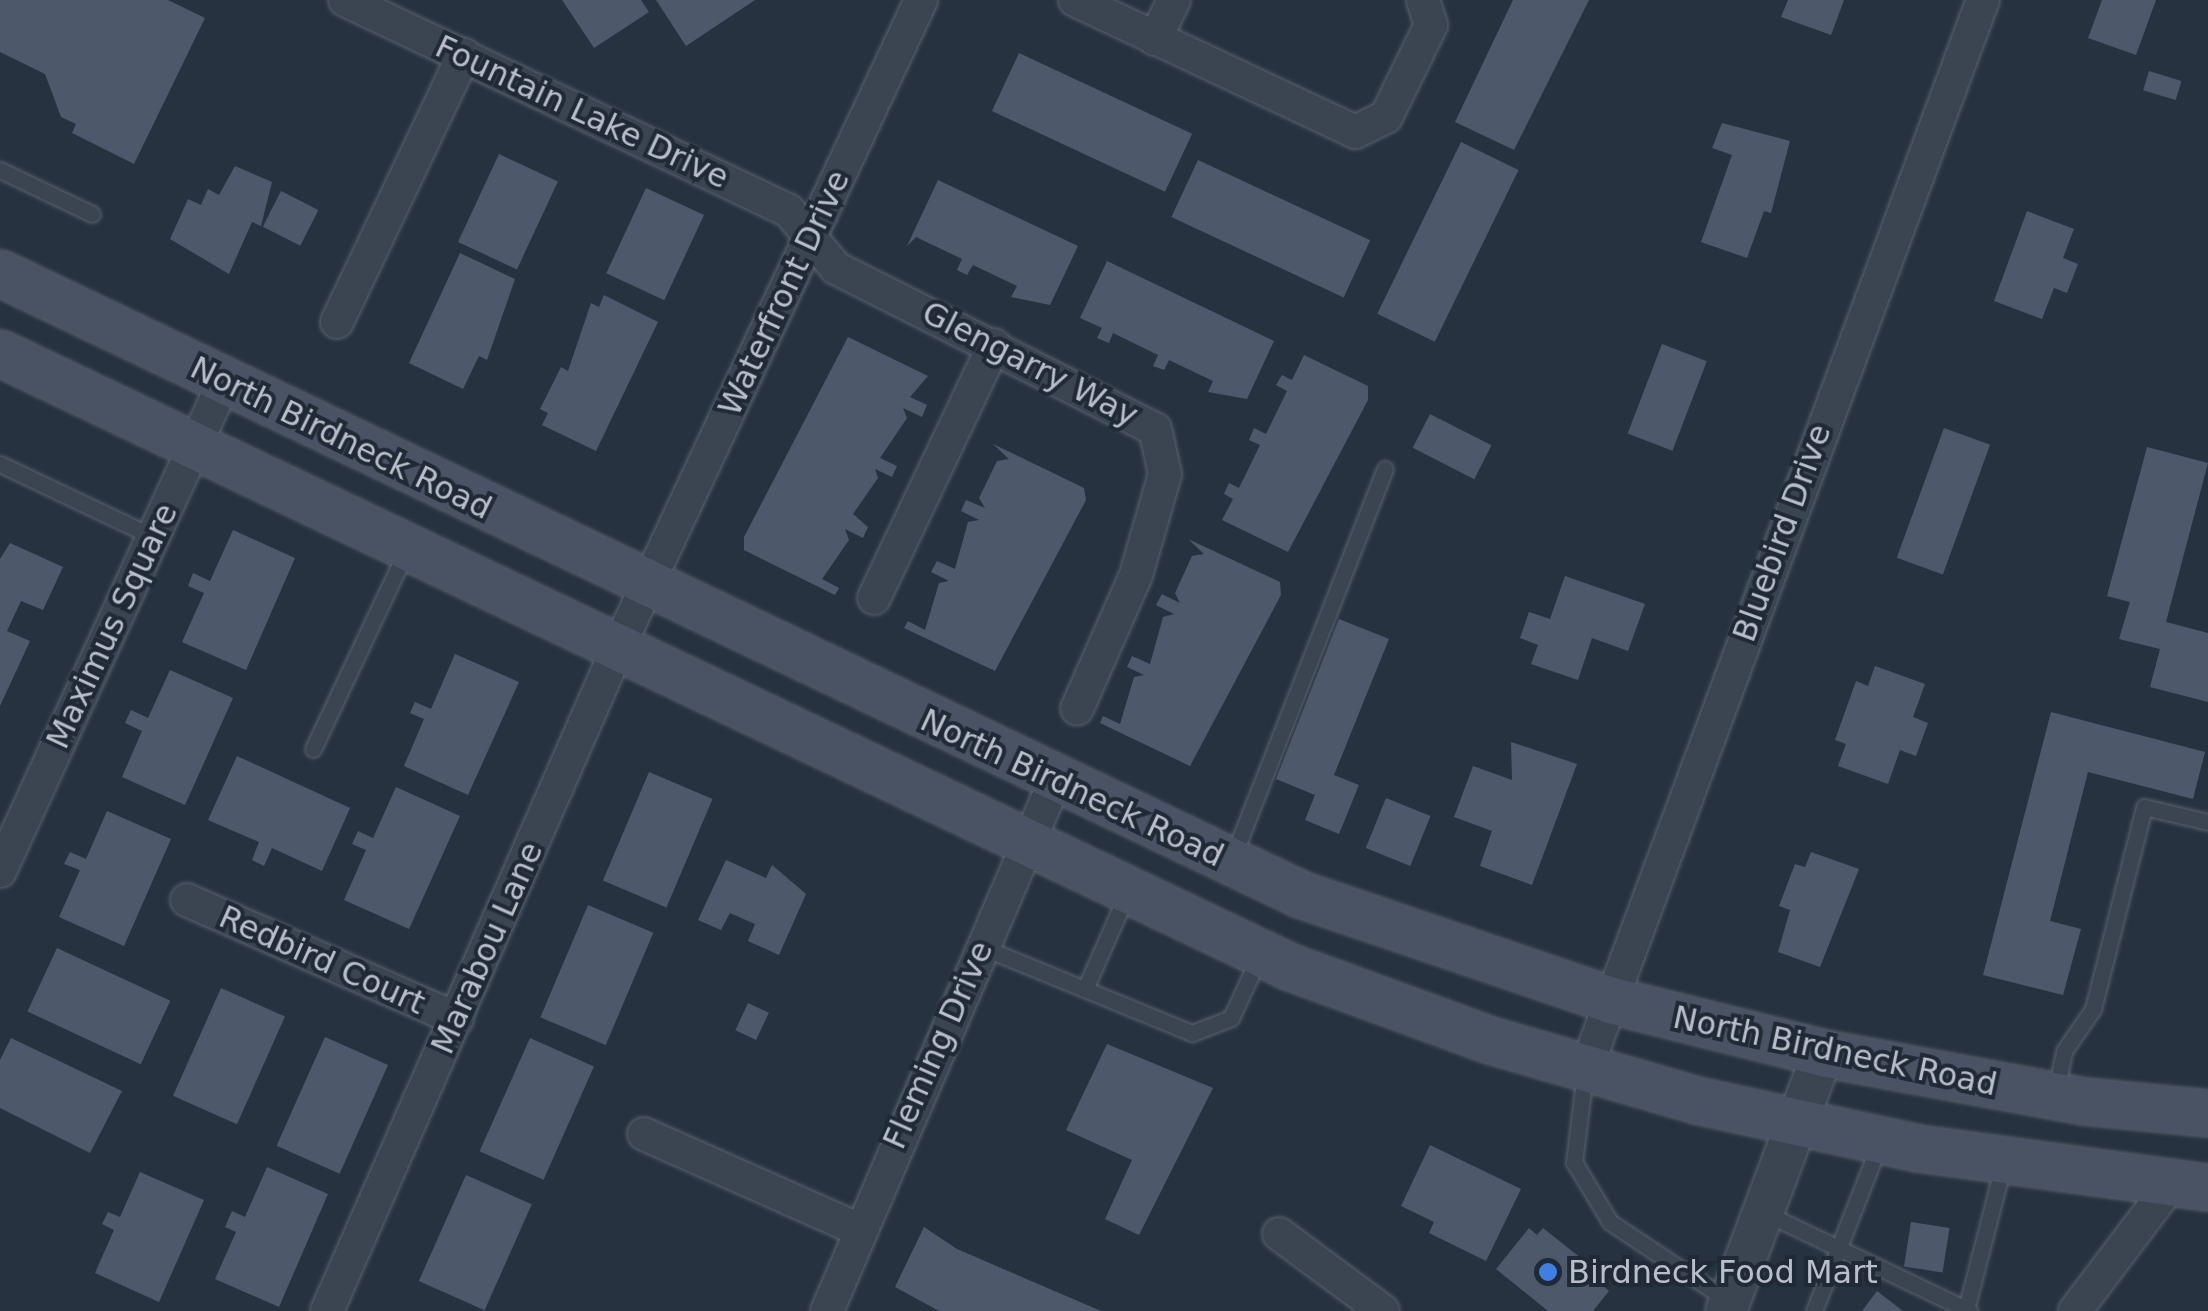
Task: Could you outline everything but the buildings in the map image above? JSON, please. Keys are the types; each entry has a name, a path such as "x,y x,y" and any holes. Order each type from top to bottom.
{"main road":[{"name":"North Birdneck Road","path":"0,273 1230,863 1611,1000 1823,1053 2054,1096 2208,1114"},
{"path":"0,353 1126,896 1260,954 1586,1068 1799,1122 2005,1161 2189,1185"}],"street":[{"name":"Fountain Lake Drive","path":"346,0 788,210 811,233"},
{"name":"Waterfront Drive","path":"647,585 921,0"},
{"path":"1075,0 1355,132 1386,117 1431,25 1423,0"},
{"path":"1155,38 1174,0"},
{"name":"Bluebird Drive","path":"1586,1068 1983,0"},
{"path":"336,322 464,56"},
{"name":"Glengarry Way","path":"811,233 836,268 1139,415 1165,452 1136,575 1078,709"},
{"path":"874,598 994,345"},
{"name":"Maximus Square","path":"0,871 224,382"},
{"name":"Marabou Lane","path":"326,1311 647,585"},
{"name":"Fleming Drive","path":"827,1311 855,1228 1054,781"},
{"name":"Redbird Court","path":"187,900 456,1019"},
{"path":"1728,1306 1823,1053"},
{"path":"644,1134 855,1228"},
{"path":"2075,1311 2189,1185"},
{"path":"1279,1234 1383,1311"}],"lane":[{"path":"0,170 92,214"},
{"path":"0,464 154,537"},
{"path":"1230,863 1385,468"},
{"path":"313,749 407,550"},
{"path":"2054,1096 2064,1051 2093,1009 2144,806 2208,822"},
{"path":"1085,989 1126,896"},
{"path":"982,947 1192,1033 1231,1018 1260,954"},
{"path":"1586,1068 1574,1162 1610,1222 1728,1306"},
{"path":"1814,1311 1881,1140"},
{"path":"1764,1212 1969,1307 2005,1161"}],"place":[{"name":"Birdneck Food Mart","path":"1548,1272"}]}
